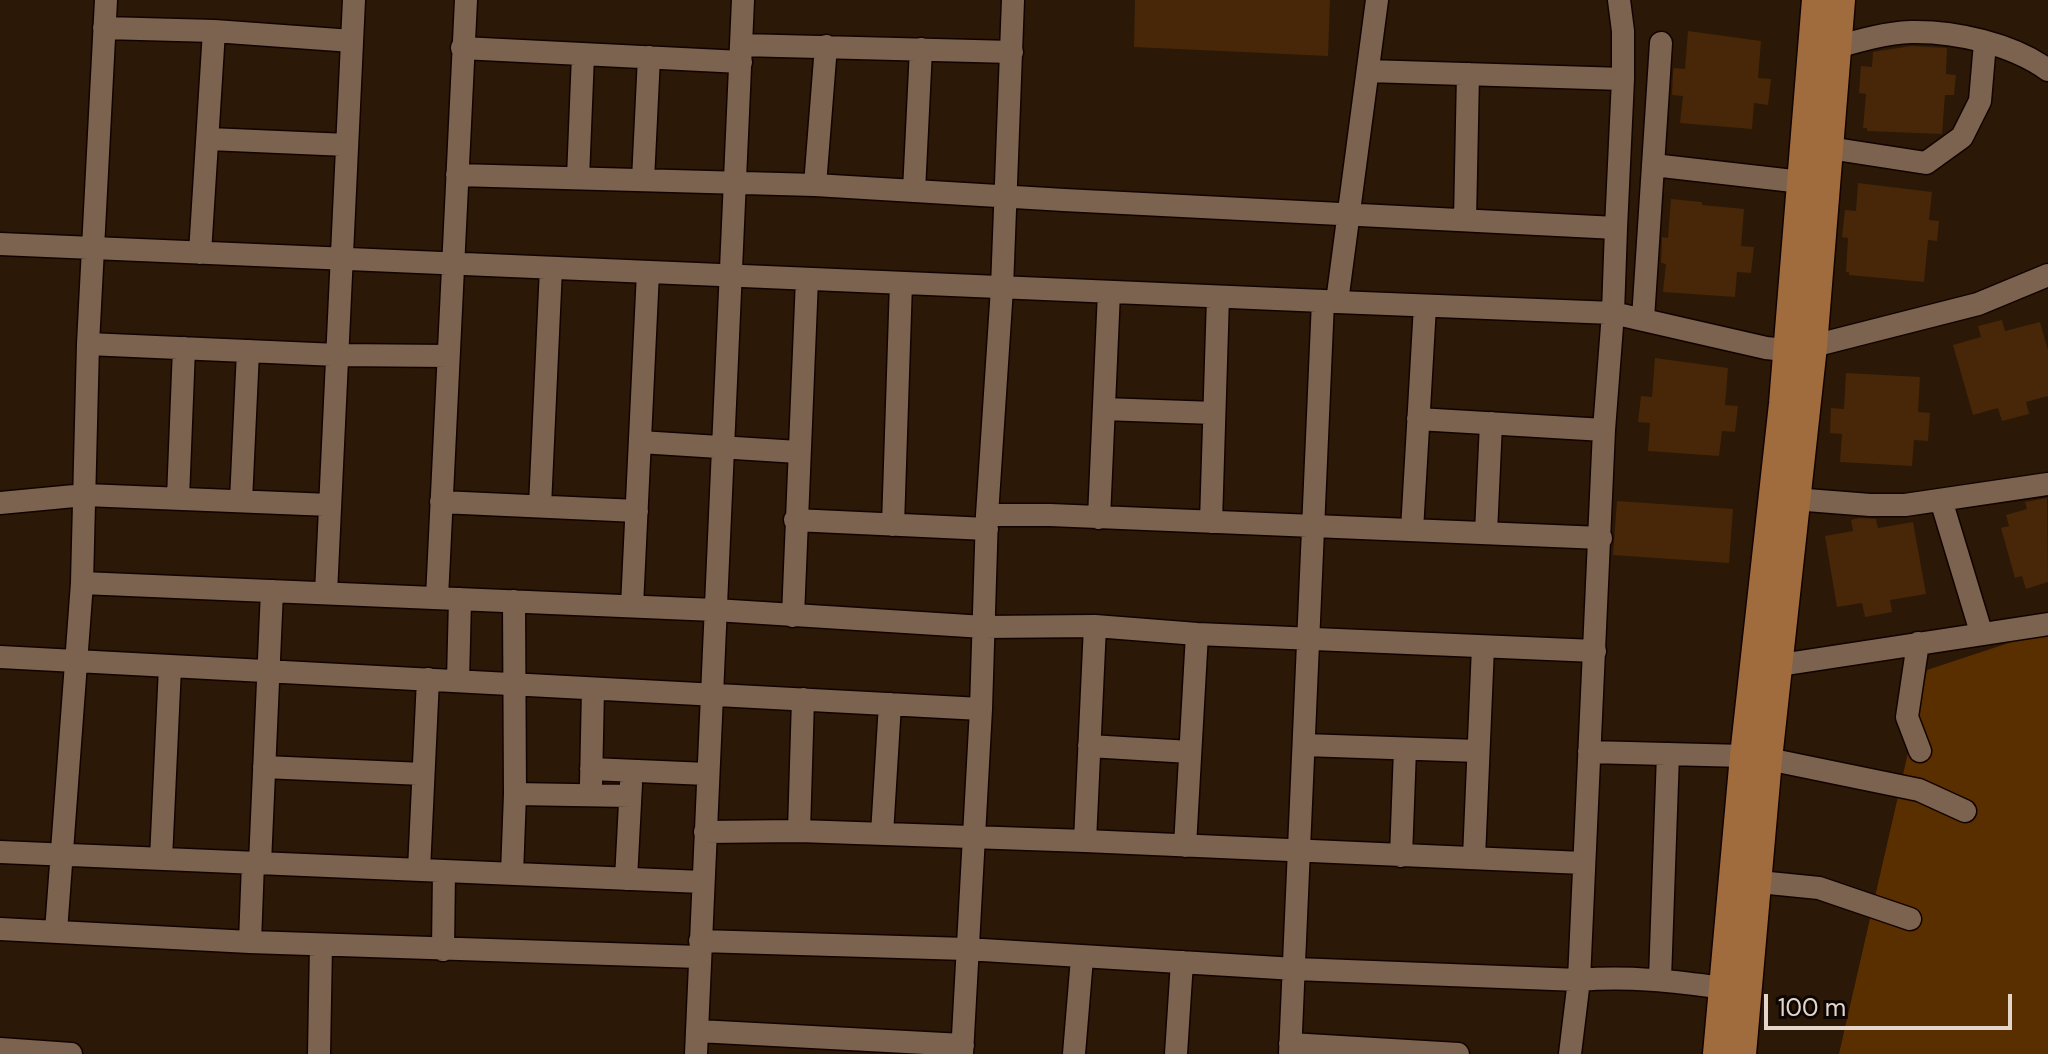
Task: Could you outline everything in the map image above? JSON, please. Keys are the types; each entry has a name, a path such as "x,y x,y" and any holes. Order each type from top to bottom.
{"main road":[{"path":"1742,1054 1759,882 1756,758 1780,665 1794,499 1802,182 1816,0"},
{"path":"1717,1054 1723,988 1756,758 1783,404 1800,348 1829,148 1841,0"}],"street":[{"path":"56,931 82,583 88,344 106,0"},
{"path":"326,593 354,0"},
{"path":"437,598 466,0"},
{"path":"743,0 697,1043 963,1050 981,709 987,522 1002,288 1013,0"},
{"path":"1377,0 1348,214 1330,302 1312,526 1290,1049 1458,1054"},
{"path":"1570,1054 1579,980 1604,430 1613,313 1623,79 1623,31 1619,0"},
{"path":"104,28 214,31 352,41"},
{"path":"200,253 214,31"},
{"path":"1837,47 1908,32 1937,33 1985,43 2037,62 2048,70"},
{"path":"1643,319 1661,43"},
{"path":"1829,148 1926,163 1962,137 1980,101 1985,43"},
{"path":"462,48 649,57 741,54 826,46 1012,52"},
{"path":"815,185 826,46"},
{"path":"914,191 921,49"},
{"path":"578,178 583,55"},
{"path":"643,180 649,57"},
{"path":"1368,71 1623,79"},
{"path":"1465,220 1468,74"},
{"path":"209,139 347,145"},
{"path":"1653,165 1802,182"},
{"path":"457,175 815,185 1616,228"},
{"path":"0,244 1613,313 1766,348 1800,348 1978,304 2048,275"},
{"path":"540,506 551,268"},
{"path":"632,606 648,272"},
{"path":"793,616 807,279"},
{"path":"893,525 901,283"},
{"path":"1099,518 1109,292"},
{"path":"1211,522 1218,297"},
{"path":"1412,530 1425,306"},
{"path":"88,344 337,355 448,356"},
{"path":"178,498 184,348"},
{"path":"241,501 248,351"},
{"path":"1104,409 1214,413"},
{"path":"1418,419 1604,430"},
{"path":"1486,533 1491,423"},
{"path":"640,442 798,452"},
{"path":"1794,499 1905,505 2048,484"},
{"path":"0,503 85,495 330,505"},
{"path":"1941,500 1981,632"},
{"path":"441,502 637,511"},
{"path":"795,520 893,525 1099,518 1601,538"},
{"path":"82,583 715,610 984,627 1095,626 1197,634 1595,651"},
{"path":"250,942 264,767 272,591"},
{"path":"458,681 460,599"},
{"path":"512,874 516,686 514,601"},
{"path":"1780,665 2048,624"},
{"path":"1085,841 1095,626"},
{"path":"1185,846 1197,634"},
{"path":"1918,643 1907,717 1920,751"},
{"path":"1474,858 1483,647"},
{"path":"0,657 981,709"},
{"path":"161,859 170,667"},
{"path":"419,870 428,679"},
{"path":"591,796 593,689"},
{"path":"799,831 803,699"},
{"path":"882,834 890,704"},
{"path":"1304,745 1478,751"},
{"path":"1089,746 1190,752"},
{"path":"1401,856 1405,749"},
{"path":"1589,752 1756,758 1919,790 1965,811"},
{"path":"1660,979 1668,754"},
{"path":"264,767 423,774"},
{"path":"591,769 707,774"},
{"path":"626,879 631,771"},
{"path":"515,794 630,796"},
{"path":"705,832 799,831 1085,841 1583,863"},
{"path":"0,852 702,882"},
{"path":"443,950 444,871"},
{"path":"1759,882 1819,888 1910,919"},
{"path":"0,929 443,950 966,949 1295,969 1579,980 1610,977 1660,979 1723,988"},
{"path":"319,1054 321,945"},
{"path":"1074,1054 1082,958"},
{"path":"1176,1054 1182,962"},
{"path":"0,1049 71,1054"}],"shaded area":[{"path":"2048,630 2048,1054 1839,1054 1927,670"}],"building":[{"path":"1135,0 1330,0 1328,56 1134,47"},
{"path":"1688,31 1761,41 1758,78 1771,79 1768,105 1754,103 1752,129 1680,123 1683,96 1672,95 1673,72 1674,68 1685,69"},
{"path":"1911,46 1947,48 1946,74 1956,75 1954,95 1945,95 1942,134 1867,131 1863,128 1866,94 1859,93 1861,66 1872,67 1873,52"},
{"path":"1858,183 1932,192 1929,220 1939,221 1937,241 1928,240 1924,282 1849,275 1846,272 1848,238 1842,237 1845,210 1856,211"},
{"path":"1671,199 1744,209 1741,246 1754,247 1751,273 1737,272 1735,297 1663,292 1666,264 1661,263 1662,237 1668,238"},
{"path":"2002,320 2005,331 2040,322 2048,350 2048,396 2026,402 2029,414 2002,421 1998,408 1973,415 1953,345 1981,337 1978,326"},
{"path":"1655,358 1728,368 1725,405 1738,406 1735,432 1722,431 1719,456 1648,451 1650,423 1638,422 1641,396 1652,397"},
{"path":"1846,373 1920,377 1918,412 1930,413 1928,441 1914,440 1912,466 1840,462 1842,434 1830,433 1831,408 1844,409"},
{"path":"2047,498 2048,582 2026,589 2022,576 2015,578 2001,528 2009,526 2006,515 2027,509 2025,502"},
{"path":"1617,501 1733,509 1729,563 1613,555"},
{"path":"1876,519 1878,528 1913,522 1926,594 1890,600 1892,612 1865,617 1862,603 1837,607 1825,536 1853,531 1851,520"}]}
